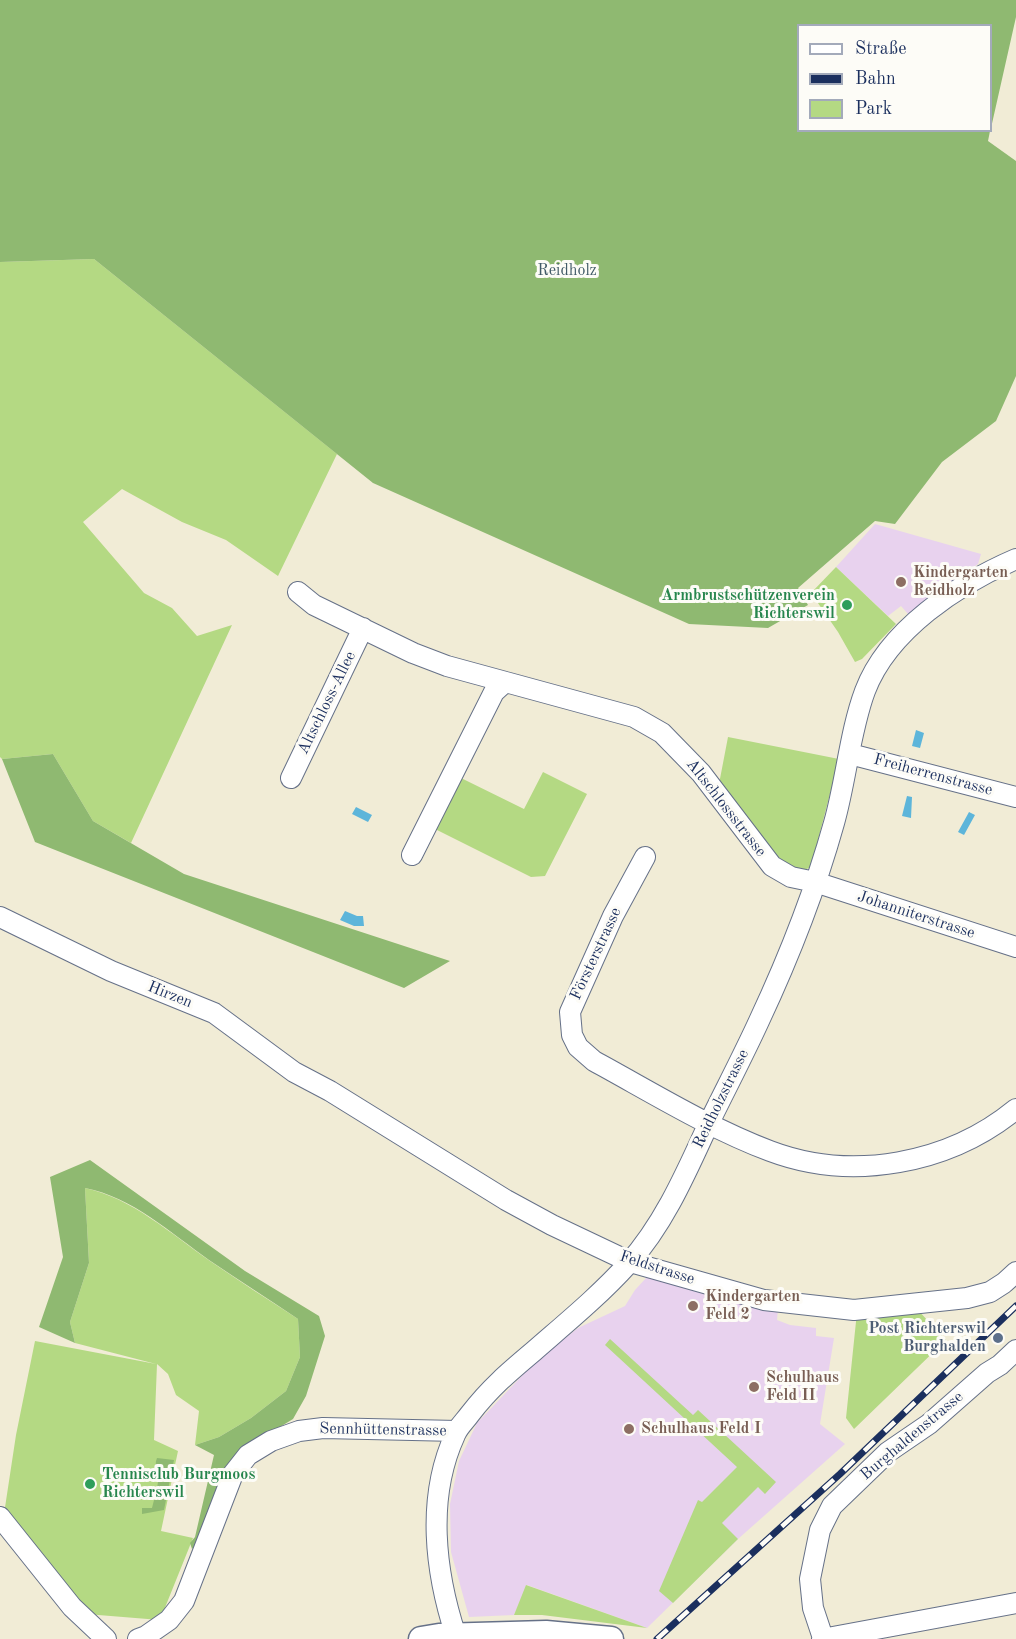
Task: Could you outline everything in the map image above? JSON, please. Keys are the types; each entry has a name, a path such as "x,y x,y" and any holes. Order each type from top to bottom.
{"main road":[{"path":"421,1639 439,1636 546,1633 611,1639"}],"street":[{"name":"Reidholzstrasse","path":"453,1637 438,1556 437,1520 439,1485 456,1431 504,1374 587,1306 630,1262 679,1188 783,968 816,882 836,818 864,692 879,662 912,626 952,594 1016,559"},
{"name":"Altschlossstrasse","path":"298,592 314,605 447,666 634,717 662,733 701,773 772,866 791,877 816,882"},
{"name":"Altschloss-Allee","path":"291,778 363,628"},
{"path":"412,855 494,692 505,682"},
{"name":"Freiherrenstrasse","path":"850,754 1016,797"},
{"name":"Försterstrasse","path":"645,857 613,916 579,988 570,1012 572,1035 578,1047 594,1061 710,1123"},
{"name":"Johanniterstrasse","path":"816,882 1016,947"},
{"name":"Hirzen","path":"0,917 111,971 214,1013 294,1072 330,1091"},
{"name":"Feldstrasse","path":"330,1091 506,1200 552,1225 630,1262 764,1300 854,1310 967,1298 990,1292 1016,1272"},
{"path":"710,1123 769,1151 791,1158 860,1166 905,1161 947,1149 986,1130 1016,1108"},
{"name":"Burghaldenstrasse","path":"823,1638 813,1608 810,1579 820,1530 832,1506 888,1452 929,1424 1016,1350"},
{"name":"Sennhüttenstrasse","path":"138,1639 169,1620 184,1601 234,1474 248,1455 271,1441 299,1431 323,1428 456,1431"},
{"path":"0,1517 72,1607 106,1639"},
{"path":"823,1638 1016,1603"}],"shaded area":[{"name":"Kindergarten Reidholz","path":"875,524 981,554 978,564 908,614 901,606 888,616 836,567"},
{"path":"647,1277 778,1309 777,1320 790,1325 816,1328 816,1336 834,1338 820,1424 845,1444 738,1539 647,1628 527,1585 514,1615 469,1617 451,1552 450,1504 459,1461 477,1423 536,1361 578,1328 625,1306"}],"green space":[{"name":"Reidholz","path":"0,0 1016,0 1016,17 992,124 992,24 797,24 797,132 990,132 988,141 1016,161 1016,376 996,421 942,462 895,524 875,521 798,588 808,605 768,628 689,624 373,483 94,259 0,262"},
{"path":"94,259 337,454 278,576 226,540 182,522 122,489 83,522 144,593 172,608 197,636 232,625 131,843 93,821 53,754 2,759 0,757 0,262"},
{"name":"Armbrustschützenverein Richterswil","path":"836,567 896,624 862,659 855,662 811,593"},
{"path":"728,737 839,759 811,867 800,872 772,859 719,784"},
{"path":"53,754 93,821 184,874 450,961 404,988 35,842 2,759"},
{"path":"543,772 587,794 545,876 531,877 435,829 461,778 524,809"},
{"path":"90,1160 245,1271 319,1316 325,1336 306,1396 293,1419 262,1438 192,1549 190,1543 195,1537 214,1455 195,1445 219,1437 251,1418 286,1391 300,1357 298,1319 209,1260 150,1217 119,1199 85,1188 89,1263 70,1322 75,1343 39,1327 63,1257 50,1177"},
{"path":"85,1188 135,1208 298,1319 300,1357 286,1391 251,1418 219,1437 195,1445 199,1411 176,1395 168,1374 157,1364 154,1440 178,1451 161,1531 193,1538 160,1620 86,1614 4,1514 16,1435 35,1341 156,1364 75,1343 70,1322 89,1263"},
{"path":"915,1307 946,1340 854,1429 846,1418 857,1312"},
{"path":"610,1339 693,1415 698,1410 776,1482 765,1494 758,1487 722,1523 738,1539 673,1603 659,1591 698,1500 702,1502 737,1467 605,1345"},
{"path":"157,1458 174,1460 164,1510 142,1514 142,1508 152,1508 158,1479"},
{"path":"526,1585 647,1628 542,1615 514,1615"}],"water":[{"path":"916,730 924,733 920,748 912,746"},
{"path":"907,796 912,797 911,818 902,816"},
{"path":"356,807 372,815 368,822 352,814"},
{"path":"969,812 975,815 964,835 958,832"},
{"path":"345,911 363,916 364,926 354,926 340,920"}],"railway":[{"path":"657,1639 840,1474 1016,1306"}],"place":[{"name":"Kindergarten Reidholz","path":"901,582"},
{"name":"Armbrustschützenverein Richterswil","path":"847,605"},
{"name":"Kindergarten Feld 2","path":"693,1306"},
{"name":"Post Richterswil Burghalden","path":"998,1338"},
{"name":"Schulhaus Feld II","path":"754,1387"},
{"name":"Schulhaus Feld I","path":"629,1429"},
{"name":"Tennisclub Burgmoos Richterswil","path":"90,1484"}]}
